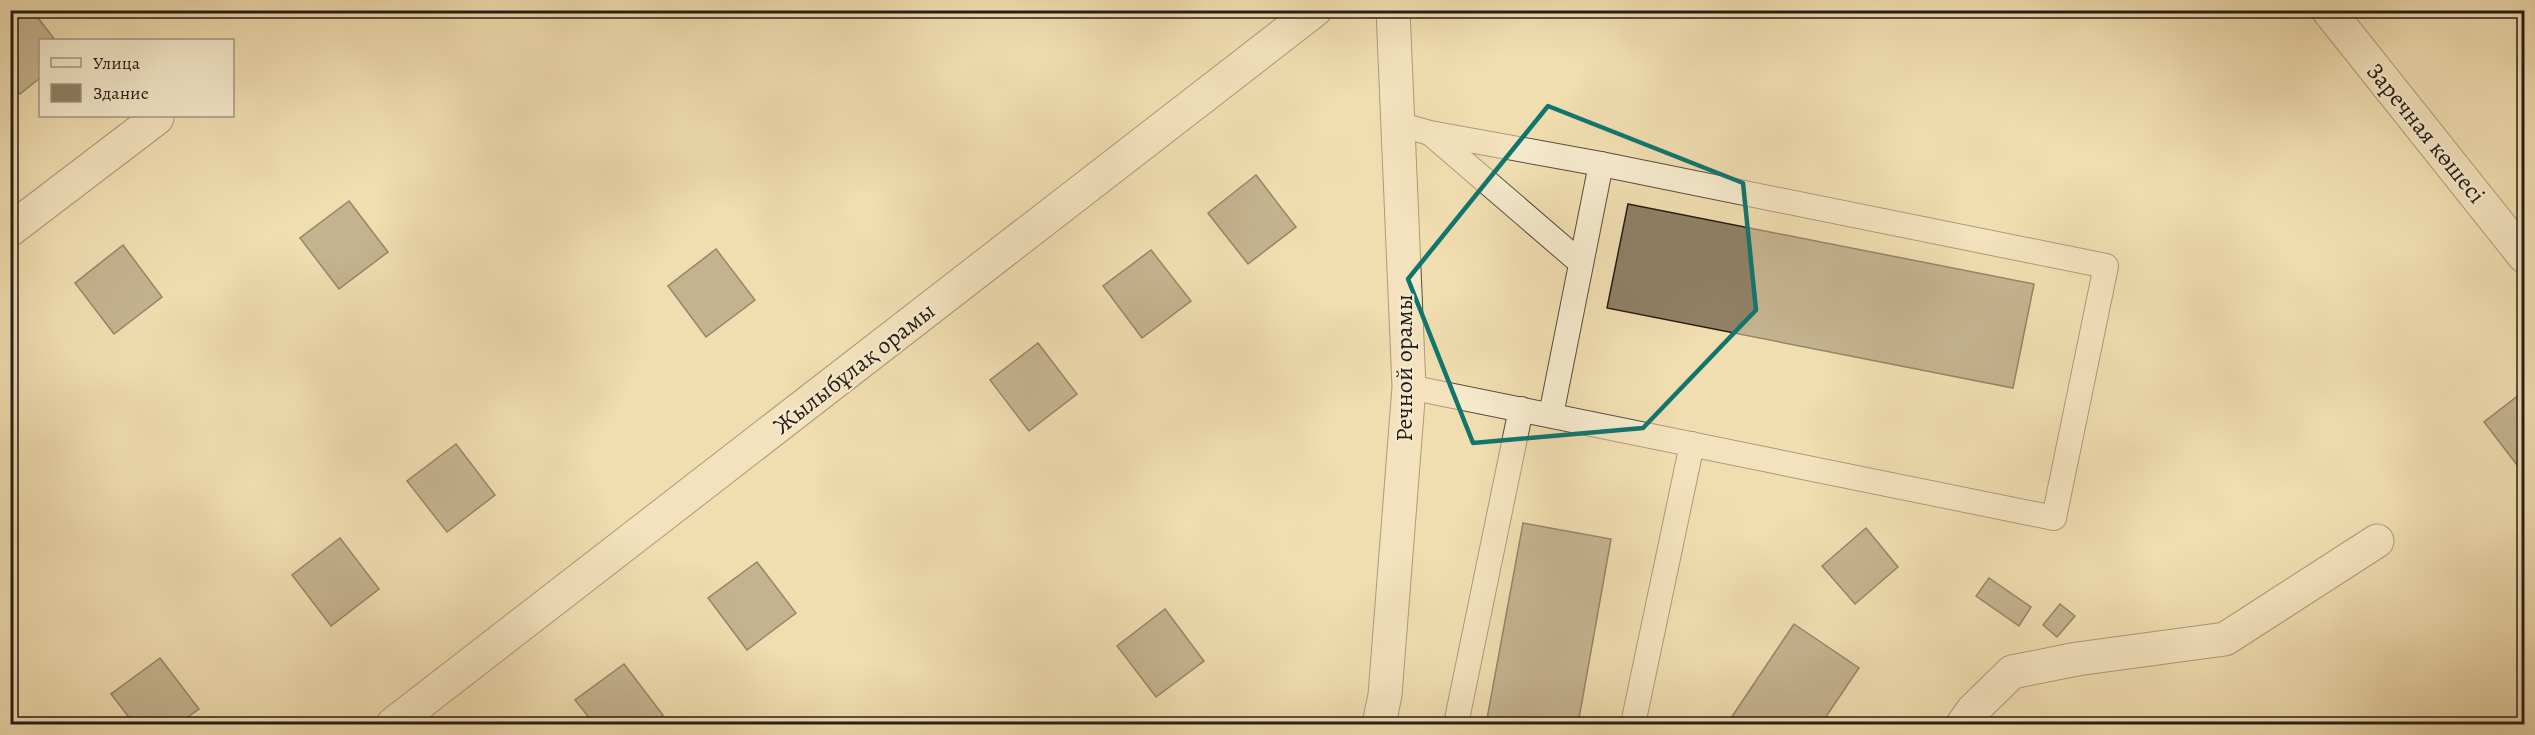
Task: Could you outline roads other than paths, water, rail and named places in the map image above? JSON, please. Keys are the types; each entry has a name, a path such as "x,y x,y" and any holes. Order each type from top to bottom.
{"street":[{"name":"Жылыбұлақ орамы","path":"393,724 1315,10"},
{"name":"Речной орамы","path":"1379,724 1385,695 1409,387 1394,10"},
{"name":"Заречная көшесі","path":"2328,10 2524,256"},
{"path":"10,230 157,118"},
{"path":"1963,724 1973,710 2012,672 2077,659 2225,639 2377,541"}],"lane":[{"path":"1398,124 1430,133 1601,164 2106,266 2054,518 1409,387"},
{"path":"1430,133 1581,264"},
{"path":"1551,416 1601,164"},
{"path":"1456,724 1521,409"},
{"path":"1633,724 1692,444"}]}
